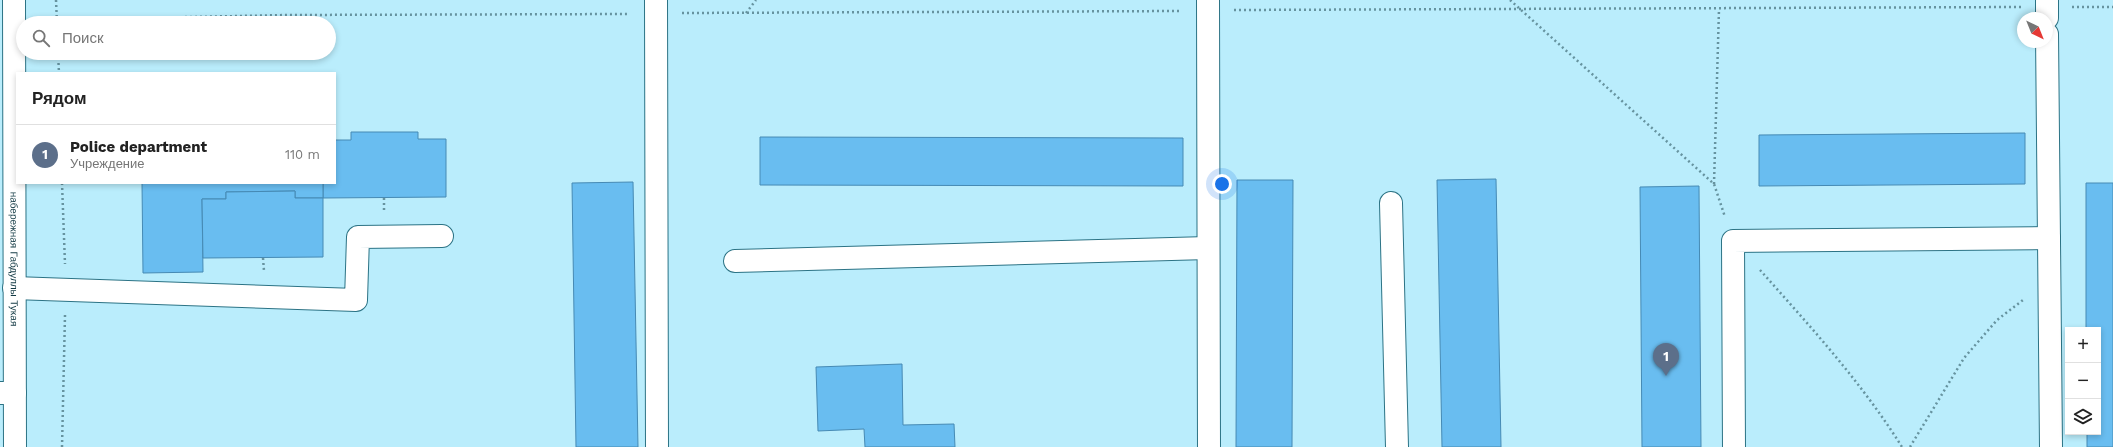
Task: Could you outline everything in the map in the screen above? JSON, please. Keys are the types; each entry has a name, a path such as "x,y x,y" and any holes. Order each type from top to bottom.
{"main road":[{"name":"набережная Габдуллы Тукая","path":"14,0 14,288 7,332 7,393 15,447"},
{"path":"1208,5 1209,447"},
{"path":"656,7 658,447"},
{"path":"2047,48 2051,447"},
{"path":"1391,203 1397,447"},
{"path":"14,288 356,300 358,237 442,236"},
{"path":"1734,447 1733,241 2049,238"},
{"path":"735,261 1208,248"}],"path":[{"path":"56,0 57,16"},
{"path":"746,13 756,0"},
{"path":"1510,0 1714,184"},
{"path":"250,16 656,7 746,13 1208,5 1521,10 1719,8 2047,8 2113,6"},
{"path":"1719,8 1714,184 1733,241 1815,331 1887,423 1902,447"},
{"path":"58,60 59,72"},
{"path":"1910,447 1964,358 1997,320 2049,278"}],"building":[{"path":"351,132 418,132 418,139 446,139 446,197 323,198 323,184 336,184 336,140 351,140"},
{"path":"2025,133 2025,184 1759,186 1759,135"},
{"path":"760,137 1183,138 1183,186 760,185"},
{"path":"1496,179 1501,447 1442,447 1437,180"},
{"path":"1237,180 1293,180 1292,447 1236,447"},
{"path":"633,182 638,447 576,447 572,183"},
{"path":"2086,183 2113,183 2113,447 2087,447 2087,435 2101,435 2101,327 2086,327"},
{"path":"142,184 323,184 323,198 295,198 295,191 226,192 226,199 202,199 203,272 143,273"},
{"path":"1699,186 1701,447 1642,447 1640,187"},
{"path":"295,191 295,198 323,198 323,257 203,258 202,199 226,199 226,192"},
{"path":"902,364 903,425 954,424 955,447 865,447 864,429 818,431 816,367"}],"place":[{"name":"Police department","path":"1666,376"}]}
